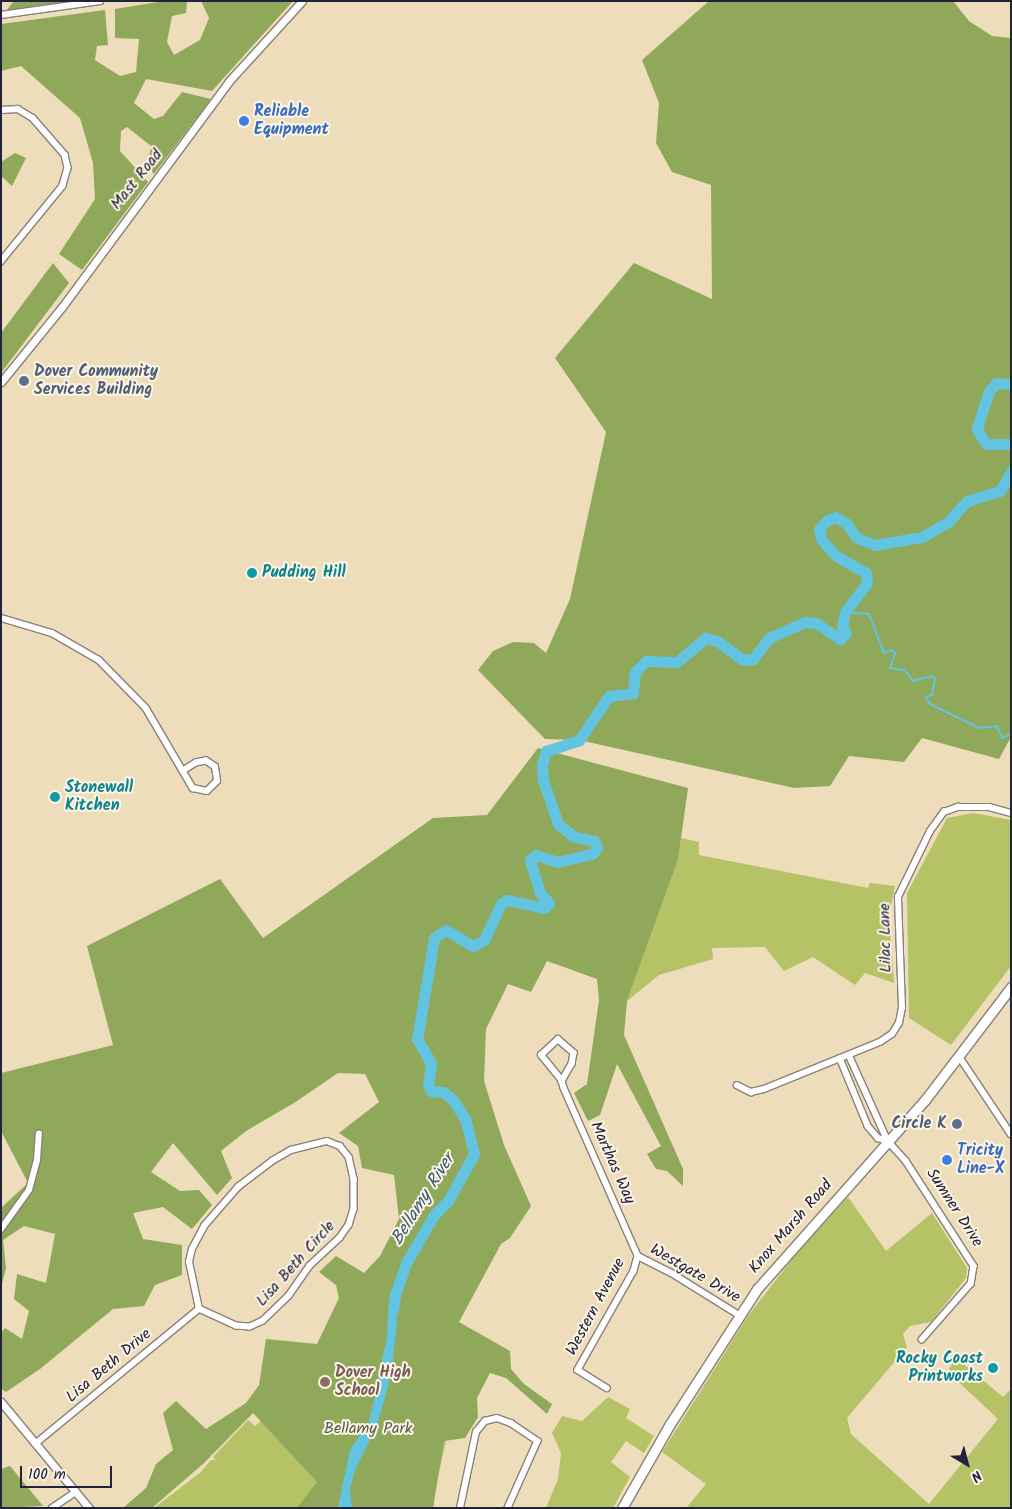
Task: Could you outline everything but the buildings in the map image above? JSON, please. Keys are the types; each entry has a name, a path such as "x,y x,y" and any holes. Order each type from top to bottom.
{"main road":[{"name":"Knox Marsh Road","path":"622,1508 739,1316 774,1267 888,1141 959,1056 1011,987"}],"street":[{"path":"1,14 100,1"},
{"name":"Mast Road","path":"1,382 62,307 229,80 302,1"},
{"path":"1,110 18,109 33,118 65,155 68,168 63,186 1,262"},
{"path":"1,618 52,633 99,660 146,708 183,771 197,790 211,789 218,781 215,767 206,762 196,763 183,771"},
{"name":"Lilac Lane","path":"738,1086 746,1091 757,1091 887,1039 899,1023 902,1008 898,897 936,821 950,809 966,806 989,807 1011,813"},
{"name":"Marthas Way","path":"562,1081 572,1064 574,1053 558,1039 541,1054 562,1081 638,1256"},
{"path":"849,1055 888,1141"},
{"path":"959,1056 1011,1134"},
{"path":"840,1058 868,1126 878,1138 888,1141"},
{"path":"1,1228 29,1190 37,1160 39,1134"},
{"name":"Lisa Beth Circle","path":"326,1141 340,1146 352,1164 354,1194 349,1225 340,1238 314,1261 289,1296 263,1321 250,1327 236,1326 199,1309 191,1276 192,1249 204,1226 228,1198 255,1174 291,1150 326,1141"},
{"name":"Sumner Drive","path":"888,1141 906,1161 975,1269 971,1284 922,1340"},
{"name":"Westgate Drive","path":"638,1256 670,1272 739,1316"},
{"name":"Western Avenue","path":"607,1388 578,1370 634,1271 638,1256"},
{"name":"Lisa Beth Drive","path":"35,1444 199,1309"},
{"path":"1,1402 89,1508"},
{"path":"460,1508 473,1439 480,1425 490,1419 505,1420 538,1442 508,1508"},
{"path":"52,1508 76,1492"}],"green space":[{"path":"14,1 79,1 6,11"},
{"path":"164,1 187,1 186,13 172,16 167,42 174,55 200,40 209,18 201,1 293,1 212,91 146,79 134,103 154,119 163,116 182,92 211,99 154,174 148,166 151,146 127,127 121,131 120,151 148,182 82,270 59,254 95,199 93,163 80,118 21,66 1,71 1,24 105,10 108,45 97,46 95,60 120,76 136,72 139,39 115,38 115,9"},
{"path":"709,1 953,1 969,21 992,36 1011,38 1011,737 999,759 922,738 904,762 849,756 830,786 794,788 579,740 545,739 478,670 493,651 513,642 534,643 546,653 570,599 606,432 555,358 634,263 712,299 711,185 672,172 656,143 659,103 642,60"},
{"path":"15,153 26,158 12,186 1,176 1,162"},
{"path":"53,263 69,283 1,373 1,333"},
{"path":"538,748 688,788 678,860 627,1001 624,1035 683,1169 683,1186 667,1171 656,1169 647,1154 661,1146 617,1064 600,1115 588,1121 574,1093 587,1084 599,1000 597,979 547,961 531,992 508,984 486,1029 484,1081 504,1145 531,1206 510,1238 501,1244 459,1322 510,1351 511,1369 524,1384 552,1404 547,1414 506,1378 490,1373 477,1398 478,1417 465,1438 444,1441 433,1508 297,1508 317,1482 253,1413 204,1463 152,1508 123,1508 146,1488 156,1464 173,1450 163,1413 176,1401 206,1429 246,1403 259,1385 266,1339 317,1344 339,1298 336,1285 319,1272 336,1256 364,1273 380,1256 399,1219 394,1175 362,1168 358,1146 339,1133 379,1102 365,1074 338,1073 294,1103 246,1131 221,1151 232,1178 217,1195 173,1143 151,1172 180,1191 199,1190 212,1205 192,1229 163,1207 133,1213 143,1239 182,1245 182,1275 155,1285 144,1306 113,1309 40,1369 6,1392 1,1389 1,1333 5,1328 22,1339 29,1311 14,1299 17,1274 46,1283 55,1234 24,1226 3,1240 6,1268 1,1288 1,1208 28,1183 1,1131 1,1073 113,1045 87,946 220,879 263,938 433,818 487,815"},
{"path":"973,813 1011,820 1011,966 951,1045 909,1018 907,893 947,818"},
{"path":"681,838 699,842 699,855 868,888 870,883 895,886 889,917 894,983 865,973 855,985 813,957 784,971 765,947 712,948 713,959 659,975 627,1001 678,860"},
{"path":"848,1197 886,1251 932,1213 967,1268 966,1278 931,1322 910,1326 903,1334 907,1347 847,1418 851,1434 929,1504 998,1419 948,1372 955,1357 1003,1397 1011,1389 1011,1508 686,1508 706,1484 662,1452 748,1316 796,1254"},
{"name":"Bellamy Park","path":"416,1284 467,1348 431,1508 154,1508 201,1472 211,1460 216,1460 213,1457 248,1420 255,1426"},
{"path":"608,1397 630,1409 626,1418 654,1436 644,1453 626,1441 611,1462 630,1477 613,1508 546,1508 558,1479 561,1453 552,1433 562,1416 582,1421"},
{"path":"10,1466 43,1506 1,1508 1,1469"}],"water":[{"path":"395,1295 397,1324 391,1375 377,1426 355,1470 350,1489 352,1508 338,1508 350,1450 369,1422 387,1337 388,1313"}],"waterway":[{"name":"Bellamy River","path":"1011,384 996,383 989,391 977,429 986,444 1011,444"},
{"name":"Bellamy River","path":"393,1310 395,1295 406,1263 434,1215 448,1201 474,1154 465,1119 453,1100 443,1092 431,1091 428,1085 431,1063 417,1039 434,938 446,930 473,946 484,940 501,904 507,900 544,908 549,903 540,893 530,860 536,855 557,862 592,854 597,848 594,841 573,836 558,824 543,780 542,764 546,751 579,740 609,696 633,693 635,672 646,661 677,662 706,638 717,641 743,660 753,659 769,638 805,622 816,623 840,639 846,633 842,626 845,612 867,583 866,573 835,555 821,539 819,529 826,521 835,517 846,523 856,537 875,545 922,537 948,522 967,501 1000,491 1011,471"},
{"path":"845,612 869,614 884,653 892,650 895,653 890,668 905,670 913,681 932,676 935,679 932,695 926,697 930,704 979,728 997,726 1002,738 1011,734"}],"place":[{"name":"Reliable Equipment","path":"244,121"},
{"name":"Dover Community Services Building","path":"24,381"},
{"name":"Pudding Hill","path":"252,573"},
{"name":"Stonewall Kitchen","path":"55,797"},
{"name":"Circle K","path":"957,1124"},
{"name":"Tricity Line-X","path":"947,1160"},
{"name":"Rocky Coast Printworks","path":"993,1368"},
{"name":"Dover High School","path":"325,1382"}]}
